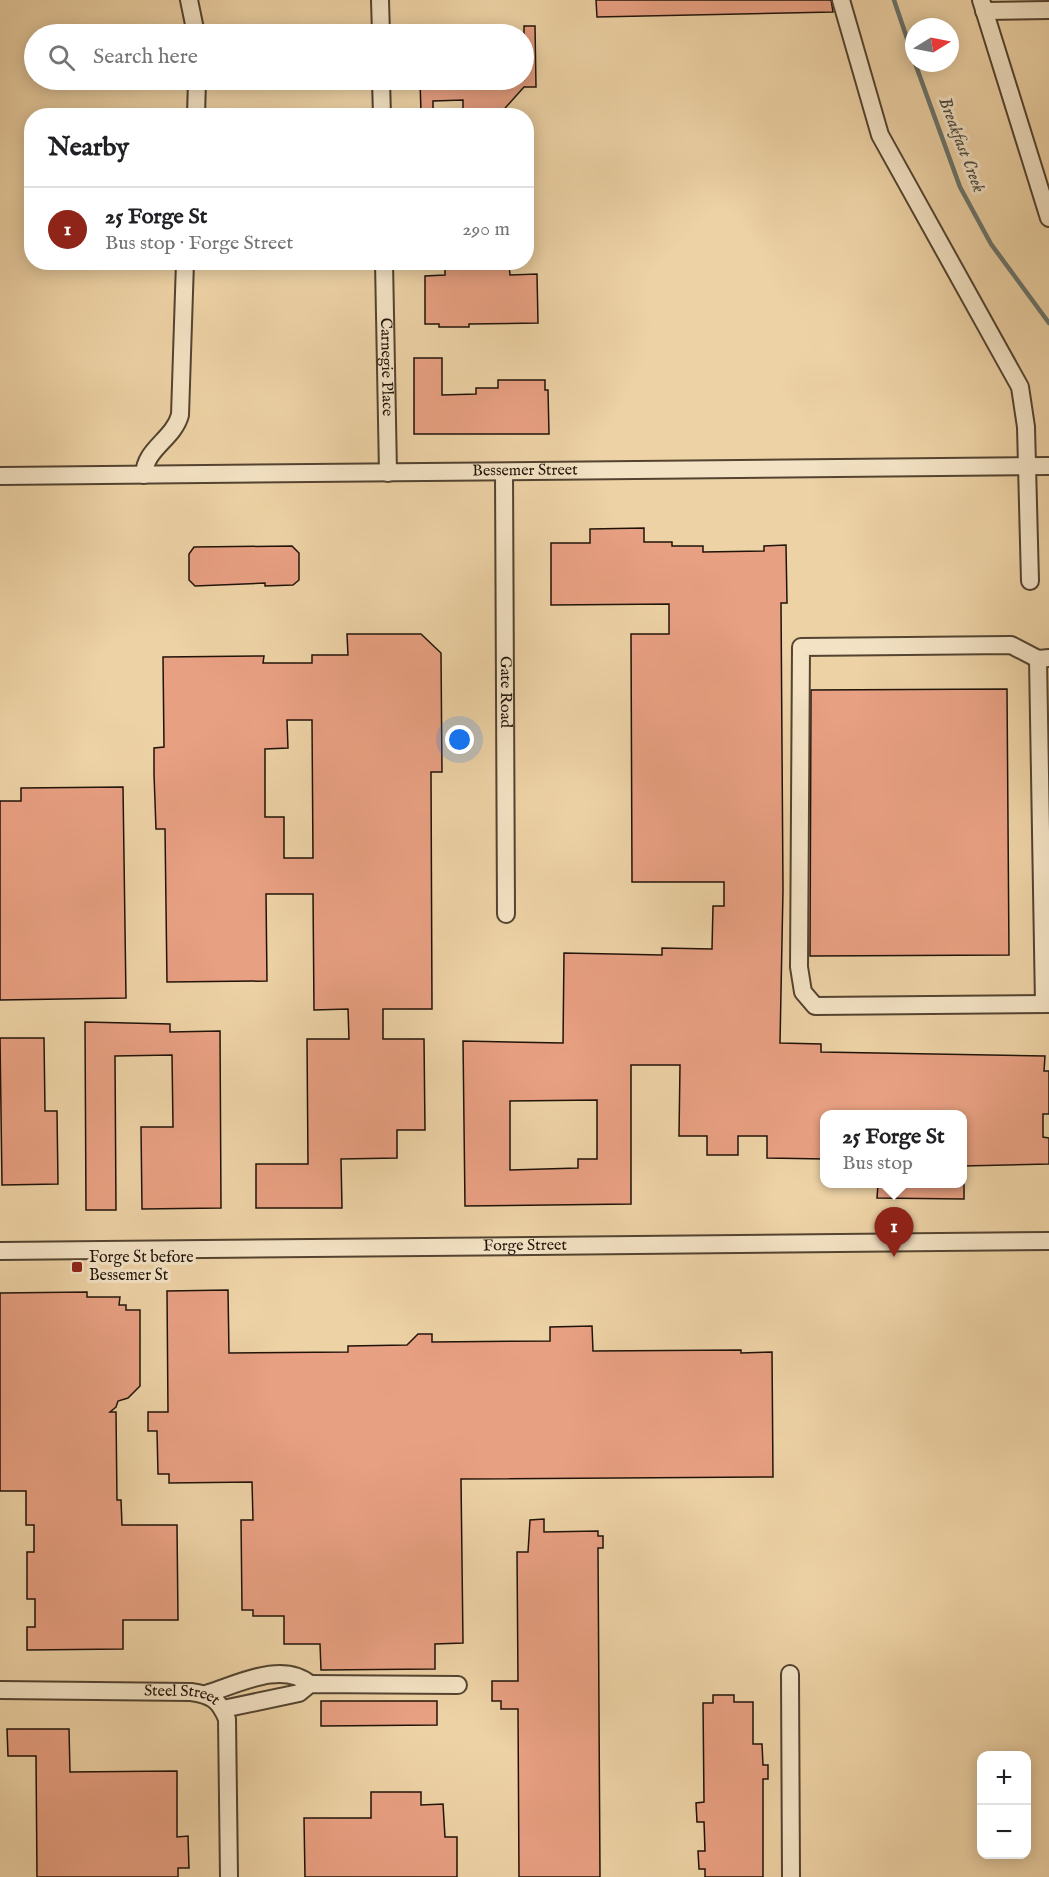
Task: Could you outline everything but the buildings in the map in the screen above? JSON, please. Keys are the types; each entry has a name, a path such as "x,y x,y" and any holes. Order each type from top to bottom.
{"street":[{"path":"189,0 194,24"},
{"path":"380,0 381,24"},
{"path":"841,0 880,135 1020,387 1025,406 1030,581"},
{"path":"1049,10 982,5 1049,218"},
{"path":"196,108 197,90"},
{"path":"381,90 382,108"},
{"path":"144,475 149,455 174,430 180,415 185,270"},
{"name":"Carnegie Place","path":"384,270 388,473"},
{"name":"Bessemer Street","path":"0,476 1049,466"},
{"name":"Gate Road","path":"504,472 506,914"},
{"path":"1011,645 1045,661 1047,1004 815,1006 803,992 799,967 801,647 1011,645"},
{"name":"Forge Street","path":"0,1251 1049,1241"},
{"path":"206,1694 275,1674 302,1677 309,1684 458,1685"},
{"path":"790,1674 791,1877"},
{"path":"223,1709 299,1694 309,1684"},
{"name":"Steel Street","path":"0,1690 191,1692 206,1694 218,1700 227,1719 229,1877"}],"waterway":[{"name":"Breakfast Creek","path":"894,0 905,32"},
{"name":"Breakfast Creek","path":"918,72 960,187 991,244 1049,323"}],"place":[{"name":"25 Forge St","path":"894,1257"},
{"name":"Forge St before Bessemer St","path":"77,1267"}]}
